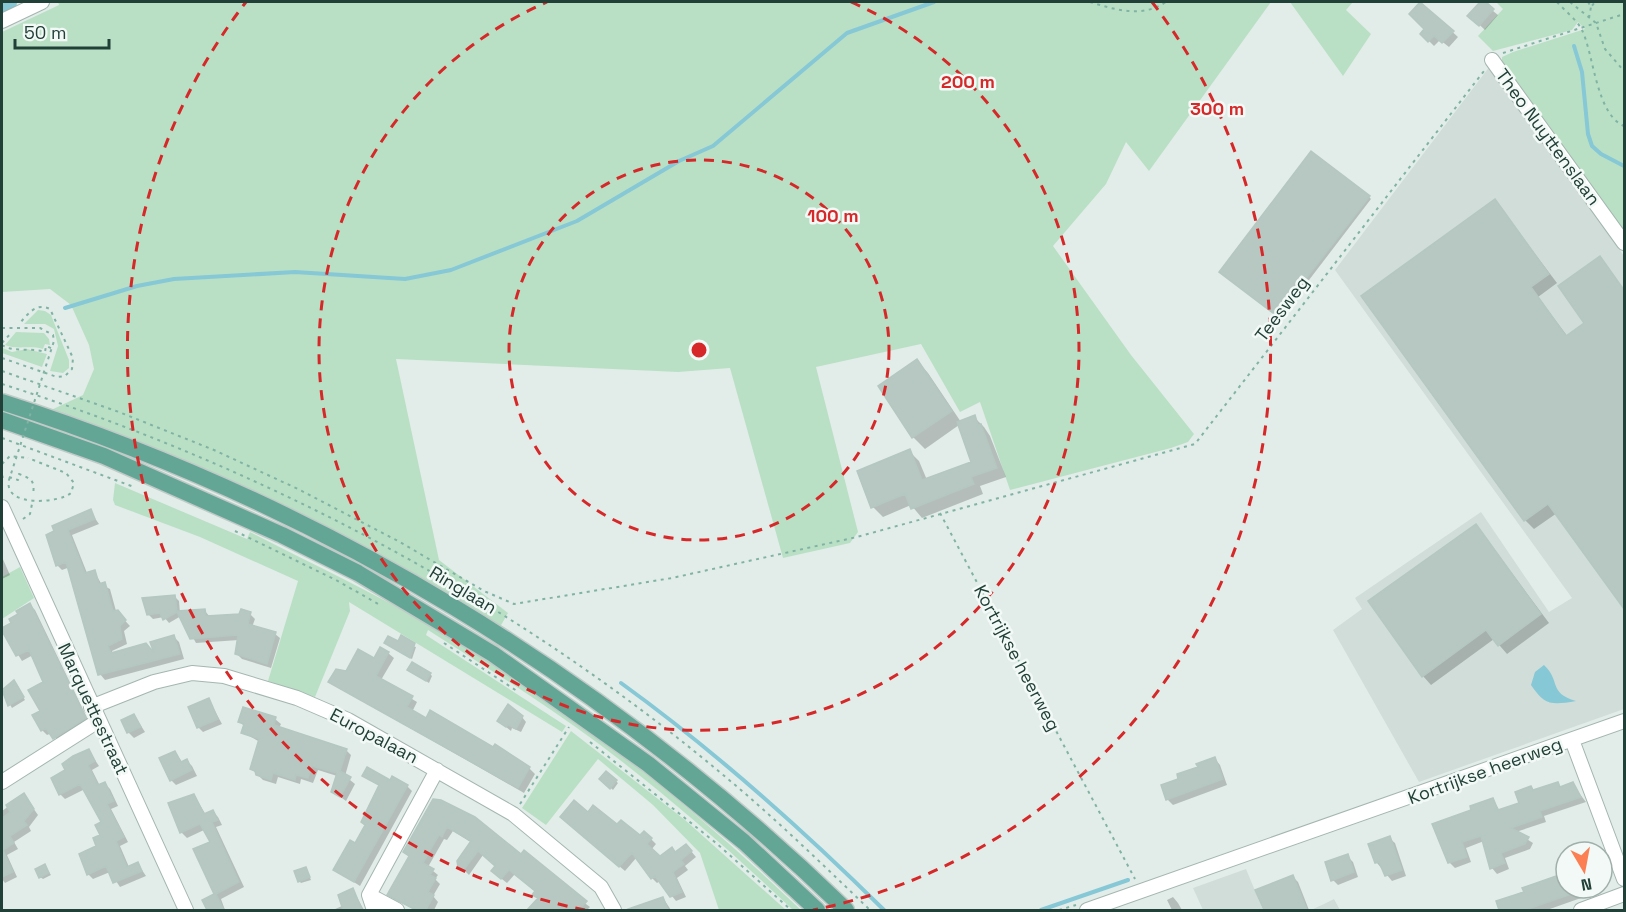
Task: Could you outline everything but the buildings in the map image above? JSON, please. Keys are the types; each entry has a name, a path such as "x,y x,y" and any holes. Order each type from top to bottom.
{"main road":[{"name":"Ringlaan","path":"2,402 109,439 203,476 384,566 469,615 558,672 702,780 846,910"},
{"path":"2,420 104,456 282,536 358,573 494,654 648,764 744,842 817,910"}],"street":[{"path":"2,21 42,2"},
{"name":"Theo Nuyttenslaan","path":"1492,60 1624,243"},
{"name":"Marquettestraat","path":"2,507 91,707 186,910"},
{"name":"Europalaan","path":"91,707 154,682 192,673 224,676 297,698 348,720 513,814 601,887 614,910"},
{"path":"2,782 98,721"},
{"name":"Kortrijkse heerweg","path":"1087,910 1624,721"},
{"path":"1572,740 1624,879"},
{"path":"374,910 369,895 438,770"},
{"path":"1581,910 1624,894"},
{"path":"369,895 397,910"}],"path":[{"path":"1090,2 1140,13 1153,10 1166,2"},
{"path":"1114,2 1116,8"},
{"path":"1557,2 1581,27 1606,106 1615,120 1624,126"},
{"path":"1570,2 1596,23 1605,49 1624,71"},
{"path":"1588,2 1591,7"},
{"path":"1589,18 1591,7 1595,2"},
{"path":"1492,60 1497,55 1624,14"},
{"name":"Teesweg","path":"939,513 1195,444 1212,426 1492,60"},
{"path":"2,358 63,376 71,371 73,360 54,314 48,308 34,308 19,324"},
{"path":"2,328 47,330 54,338 53,349 9,477 8,490 19,499 63,499 71,493 74,483 69,474 28,458 10,456 2,464"},
{"path":"12,332 2,344 14,350 31,348 45,352 46,346 53,349"},
{"path":"2,371 119,412 214,450 298,489 398,541 484,591 514,604 672,578 857,537 939,513"},
{"path":"2,438 135,487"},
{"path":"9,477 18,480 19,474 33,482 33,495"},
{"path":"2,476 4,481"},
{"path":"20,520 27,518 32,504"},
{"name":"Kortrijkse heerweg","path":"939,513 1142,892"},
{"path":"231,529 336,580 388,609"},
{"path":"438,639 524,696"},
{"path":"513,814 569,727"},
{"path":"588,741 709,836 791,910"}],"shaded area":[{"path":"1490,66 1624,256 1624,709 1419,782 1333,630 1362,609 1355,598 1481,512 1549,612 1572,598 1335,270"},
{"path":"1246,869 1263,910 1203,910 1193,888"},
{"path":"1334,899 1340,910 1311,910 1324,904"}],"green space":[{"path":"58,2 1271,2 1149,171 1126,142 1106,184 1053,246 1131,355 1194,434 1188,442 1171,448 1010,490 980,402 960,412 921,344 816,367 858,532 850,543 783,558 730,368 678,372 396,359 439,560 508,613 500,627 392,563 281,506 166,455 49,411 83,395 94,369 89,345 71,305 50,289 2,292 2,32 59,5"},
{"path":"1290,2 1353,2 1346,10 1371,34 1343,76"},
{"path":"1496,2 1624,2 1624,232 1502,61 1502,57 1513,52 1585,29 1578,22 1572,30 1493,51 1478,36 1503,9"},
{"path":"38,310 51,315 69,360 69,368 63,373 50,371 58,346 54,329 45,324 24,324"},
{"path":"16,332 44,333 50,345 45,344 43,349 5,345"},
{"path":"3,348 12,352 27,349 47,354 42,367 2,353"},
{"path":"115,483 247,539 250,532 386,601 481,656 530,688 625,757 715,831 801,910 793,910 699,824 599,744 428,630 426,635 566,726 562,732 349,602 350,611 315,697 268,681 298,581 200,537 115,505 113,500"},
{"path":"20,567 34,598 2,619 2,577"},
{"path":"571,731 685,820 786,910 719,910 700,853 653,805 598,759 546,825 522,808"}],"water":[{"path":"1544,665 1558,690 1567,698 1576,701 1550,702 1536,692 1531,685 1535,672"}],"waterway":[{"path":"2,4 6,2"},
{"path":"65,308 137,286 174,279 295,272 405,279 451,270 577,221 679,161 713,146 847,33 934,2"},
{"path":"1574,46 1582,72 1588,134 1592,146 1601,154 1624,166"},
{"path":"621,683 757,791 884,910"},
{"path":"1041,910 1128,880"}]}
